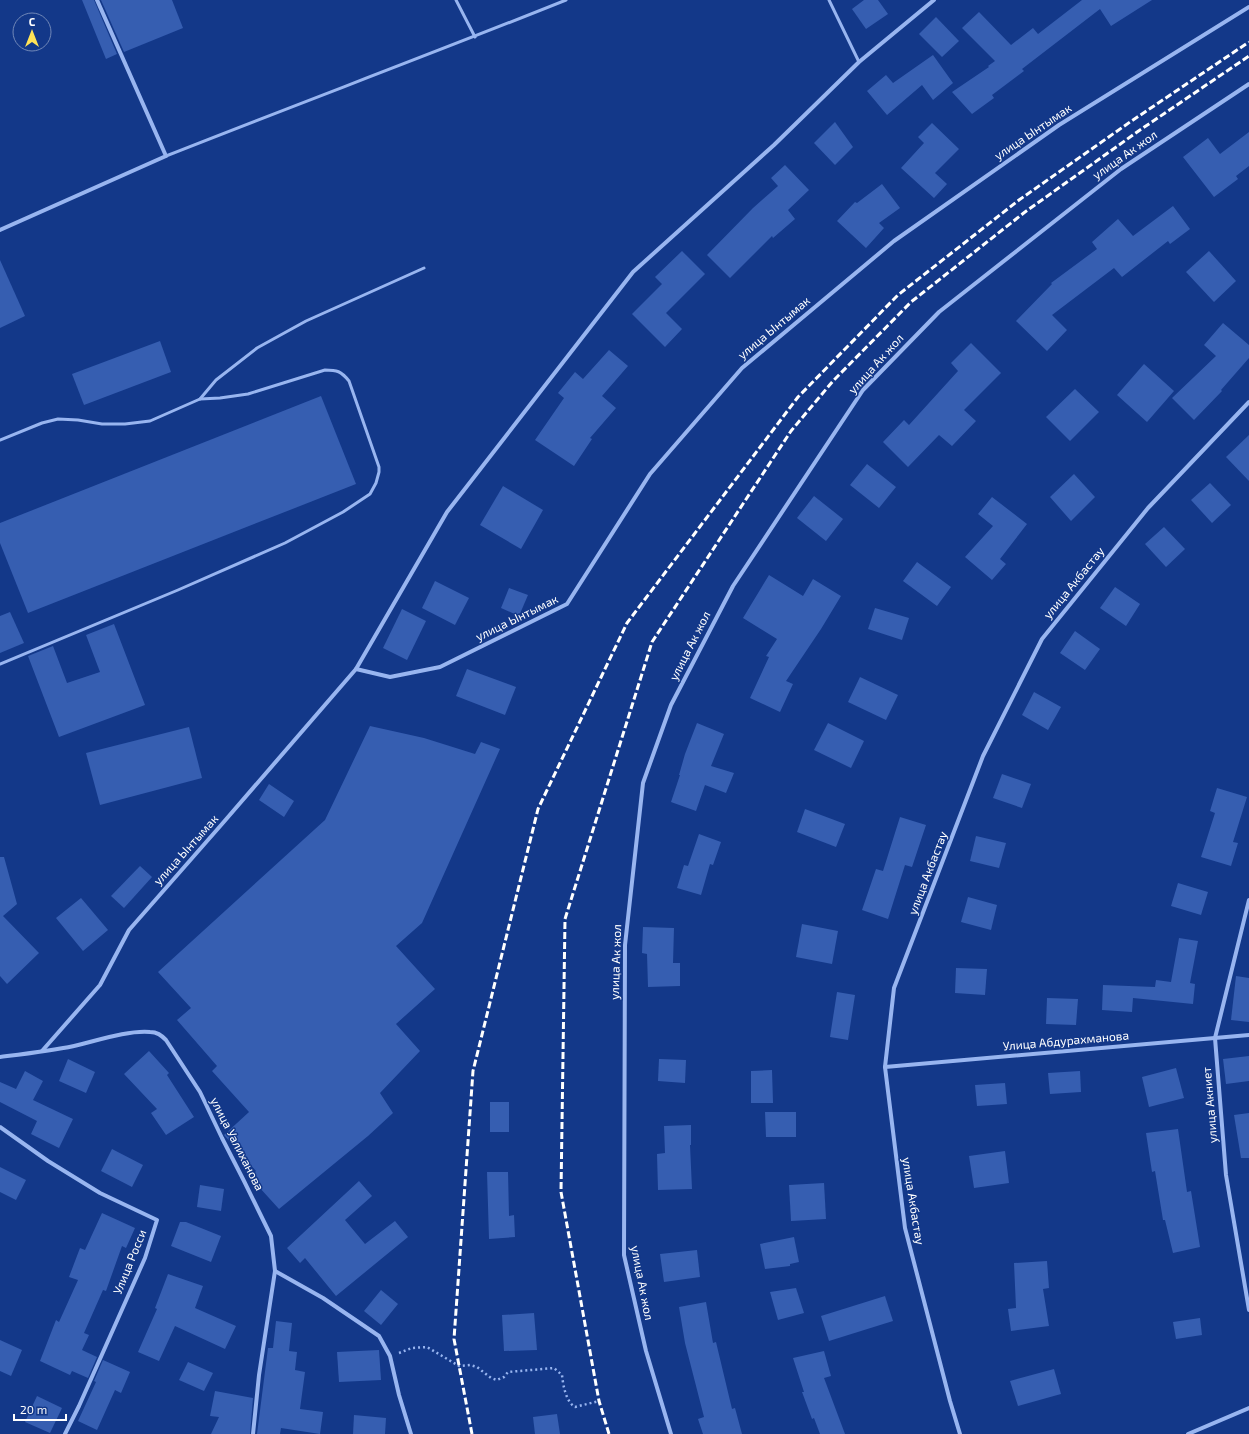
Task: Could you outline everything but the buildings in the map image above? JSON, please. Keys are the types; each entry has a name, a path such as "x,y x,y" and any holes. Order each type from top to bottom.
{"street":[{"path":"0,230 166,156 97,0"},
{"name":"улица Ынтымак","path":"42,1051 100,985 129,930 356,669 447,512 633,272 774,145 859,62 934,0"},
{"name":"улица Ынтымак","path":"356,669 390,677 440,667 567,604 650,474 742,368 894,241 1059,125 1249,7"},
{"name":"улица Ак жол","path":"671,1434 646,1351 624,1255 624,1247 625,945 644,783 671,705 733,586 863,390 940,312 1121,169 1249,84"},
{"name":"улица Акбастау","path":"960,1434 948,1394 906,1228 884,1067 894,988 983,756 1042,639 1148,508 1249,402"},
{"name":"улица Акниет","path":"1249,900 1215,1038 1226,1175 1249,1310"},
{"name":"улица Уалиханова","path":"0,1057 73,1046 100,1039 130,1034 150,1032 160,1034 166,1040 200,1092 271,1236 275,1271 259,1375 253,1434"},
{"name":"Улица Абдурахманова","path":"884,1067 1249,1035"},
{"name":"Улица Росси","path":"0,1127 48,1161 100,1193 157,1220 142,1265 65,1434"},
{"path":"275,1271 323,1298 379,1336 390,1356 399,1395 411,1434"},
{"path":"1188,1434 1249,1408"}],"lane":[{"path":"456,0 475,37"},
{"path":"166,156 323,94 475,37 566,0"},
{"path":"829,0 859,62"},
{"path":"200,399 216,380 257,348 306,321 424,268"},
{"path":"0,440 42,423 58,419 78,420 102,424 125,424 150,421 200,399 248,394 325,370 334,370 343,373 349,381 379,467 376,482 370,494 343,512 285,543 178,590 0,664"}],"path":[{"path":"390,1356 412,1348 427,1347 459,1366 470,1365 477,1367 484,1374 497,1380 508,1372 554,1368 562,1375 563,1387 572,1405 575,1407 599,1401"}],"railway":[{"path":"472,1434 454,1339 473,1071 538,809 627,623 798,397 898,295 1019,200 1130,122 1249,42"},
{"path":"609,1434 599,1401 561,1192 565,919 652,642 791,431 833,381 911,302 1025,212 1140,130 1249,56"}]}
